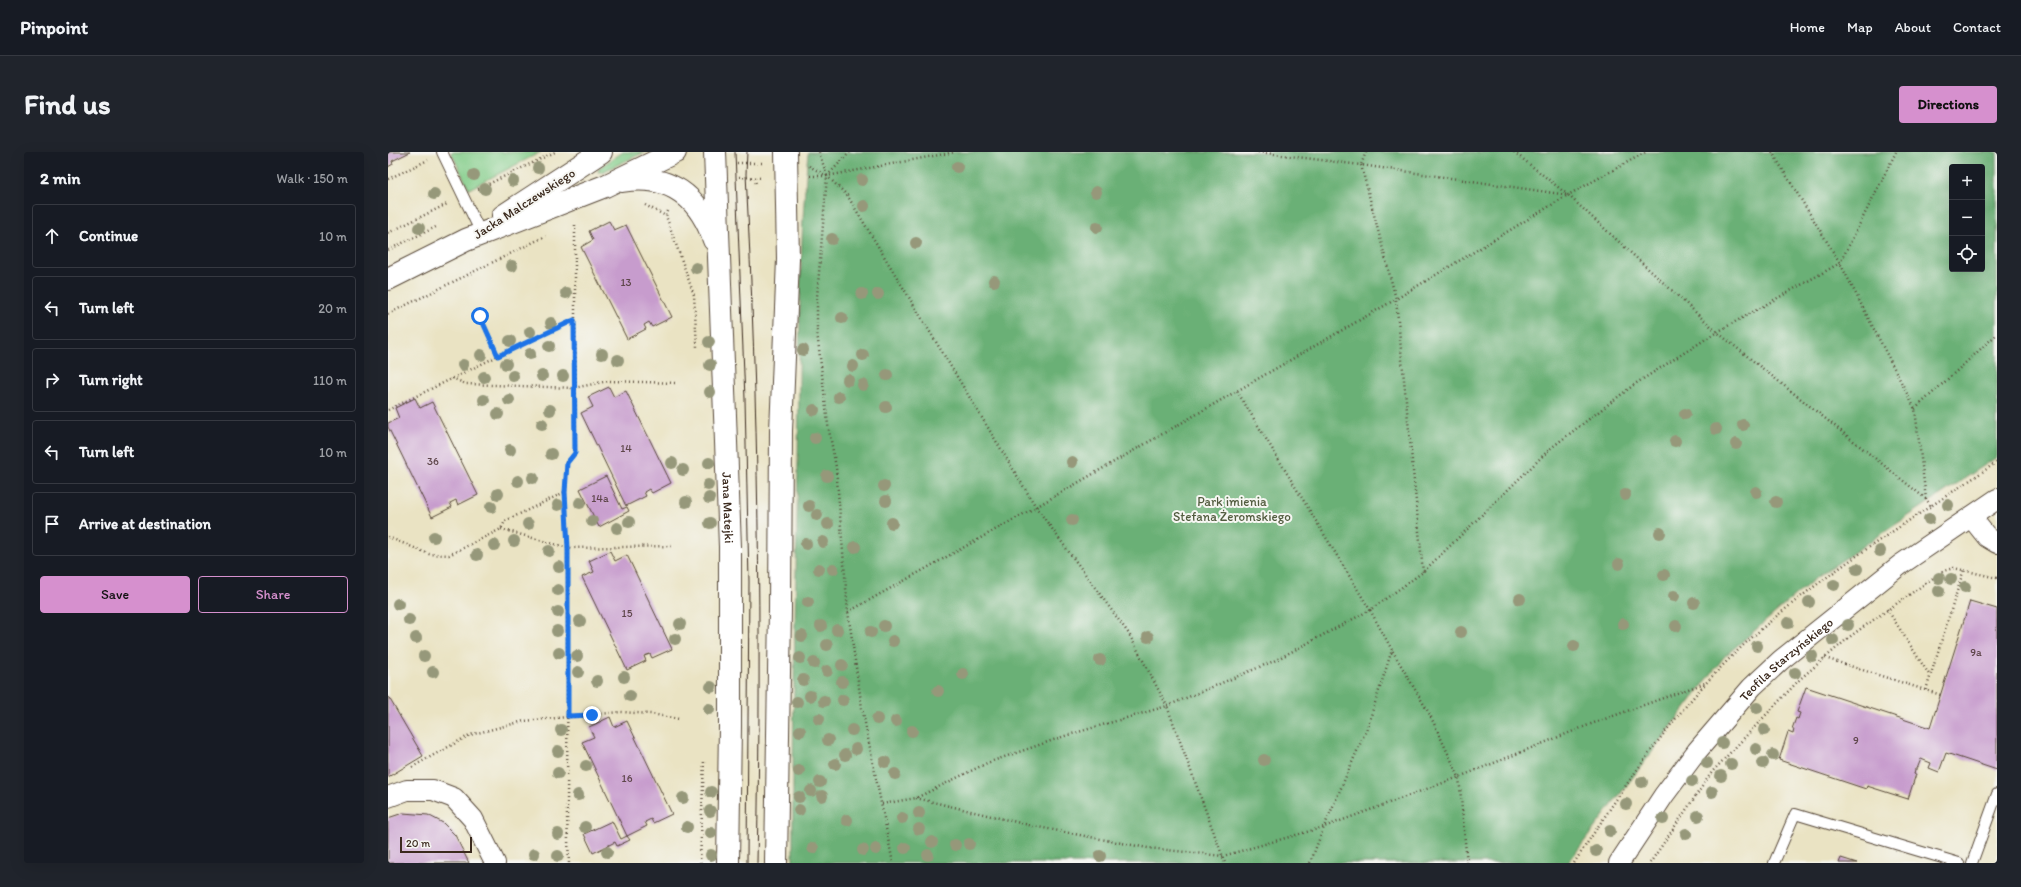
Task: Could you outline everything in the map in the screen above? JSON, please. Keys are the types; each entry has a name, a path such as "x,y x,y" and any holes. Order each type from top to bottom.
{"street":[{"name":"Jacka Malczewskiego","path":"473,236 601,152"},
{"name":"Jacka Malczewskiego","path":"605,186 675,152"},
{"name":"Jana Matejki","path":"715,152 730,547 728,863"},
{"path":"776,863 780,624 781,419 788,259 786,152"},
{"name":"Jacka Malczewskiego","path":"388,279 473,236 605,186 639,179 661,182 679,189 696,205 706,222 715,244 718,258"},
{"name":"Teofila Starzyńskiego","path":"1619,863 1664,795 1697,751 1752,687 1781,660 1900,565 1997,499"},
{"path":"1971,517 1987,537 1997,543"},
{"path":"388,797 407,790 433,790 454,798 473,819 495,863"}],"lane":[{"path":"442,152 473,236"},
{"path":"1972,863 1997,794"},
{"path":"1774,863 1795,814 1959,863"}],"path":[{"path":"388,179 442,152"},
{"path":"819,152 827,176 817,297 817,332 828,425 836,468 848,612 862,708 893,863"},
{"path":"827,176 850,152"},
{"path":"806,176 827,176 955,152"},
{"path":"1258,152 1361,165 1568,195"},
{"path":"1366,152 1361,165 1396,299 1423,572"},
{"path":"1514,152 1568,195 1717,332 1926,499 1932,507 1997,462"},
{"path":"848,612 1237,391 1396,299 1568,195 1646,152"},
{"path":"1772,152 1840,263 1915,409 1926,499"},
{"path":"882,804 916,798 987,763 1065,736 1167,706 1274,661 1370,610 1423,572 1551,448 1635,384 1717,332 1840,263 1896,152"},
{"path":"804,163 827,176 847,195 1036,506 1129,634 1167,706 1225,863"},
{"path":"735,164 761,164"},
{"path":"735,177 763,178"},
{"path":"755,178 756,185"},
{"path":"644,205 666,216 694,295 697,350"},
{"path":"666,216 669,210"},
{"path":"568,224 574,220 575,453 567,463 565,492 568,548 567,817 569,863"},
{"path":"388,314 548,235"},
{"path":"480,316 498,356"},
{"path":"388,410 574,320"},
{"path":"1915,409 1997,334"},
{"path":"452,378 466,384 574,388 608,382 676,383"},
{"path":"1237,391 1370,610 1430,715 1459,777 1467,863"},
{"path":"388,537 429,554 449,555 501,529 505,520 565,492"},
{"path":"501,529 568,548 673,546"},
{"path":"1650,863 1712,772 1800,679 1824,658 1888,609 1943,571 1954,568 1964,569 1997,578"},
{"path":"1926,690 1964,569"},
{"path":"1888,609 1930,677"},
{"path":"1310,863 1367,728 1392,650"},
{"path":"1824,658 1941,695"},
{"path":"916,798 1033,826 1141,847 1223,856 1324,827 1459,777 1591,724 1706,683"},
{"path":"406,771 470,735 524,721 621,712 651,714 679,719"},
{"path":"700,863 704,754"}],"green space":[{"path":"451,152 541,152 469,189"},
{"path":"623,152 645,152 602,172 598,172 599,168"},
{"name":"Park imienia Stefana Żeromskiego","path":"808,152 1997,152 1997,457 1817,577 1724,657 1568,863 793,863 802,228"}],"building":[{"path":"388,152 410,152 392,161 393,164 388,167"},
{"path":"609,221 614,230 626,225 672,317 652,327 649,322 644,325 646,329 627,339 581,247 593,240 589,231"},
{"path":"609,387 614,397 626,391 671,483 652,493 649,489 644,492 646,496 626,506 581,413 593,407 588,397"},
{"path":"415,398 420,408 432,402 478,495 458,505 456,500 450,503 452,507 432,517 388,427 388,423 399,418 395,408"},
{"path":"606,476 622,509 627,507 629,511 599,527 580,489"},
{"path":"610,551 615,561 627,555 672,649 652,658 650,654 644,656 646,661 627,670 582,577 594,572 589,561"},
{"path":"1970,601 1997,609 1997,770 1946,753 1939,772 1929,768 1931,763 1921,759 1917,769 1915,769 1914,774 1916,774 1908,799 1867,786 1866,789 1779,760 1788,732 1793,734 1794,729 1792,729 1796,718 1798,719 1800,713 1797,712 1806,687 1930,728"},
{"path":"388,696 423,756 388,777"},
{"path":"610,717 614,727 627,721 672,814 653,823 651,819 645,822 647,826 627,836 582,742 594,737 589,727"},
{"path":"403,813 428,815 443,823 455,835 469,863 388,863 388,818"},
{"path":"612,821 621,839 627,836 630,840 617,846 615,842 593,853 584,834"},
{"path":"1841,858 1857,863 1839,863"}],"tram line":[{"path":"735,152 745,399 749,582 747,863"},
{"path":"747,152 746,174 758,518 759,691 757,863"}],"route":[{"path":"480,316 498,356 574,320 575,453 567,463 565,492 568,548 568,716 592,715"}]}
